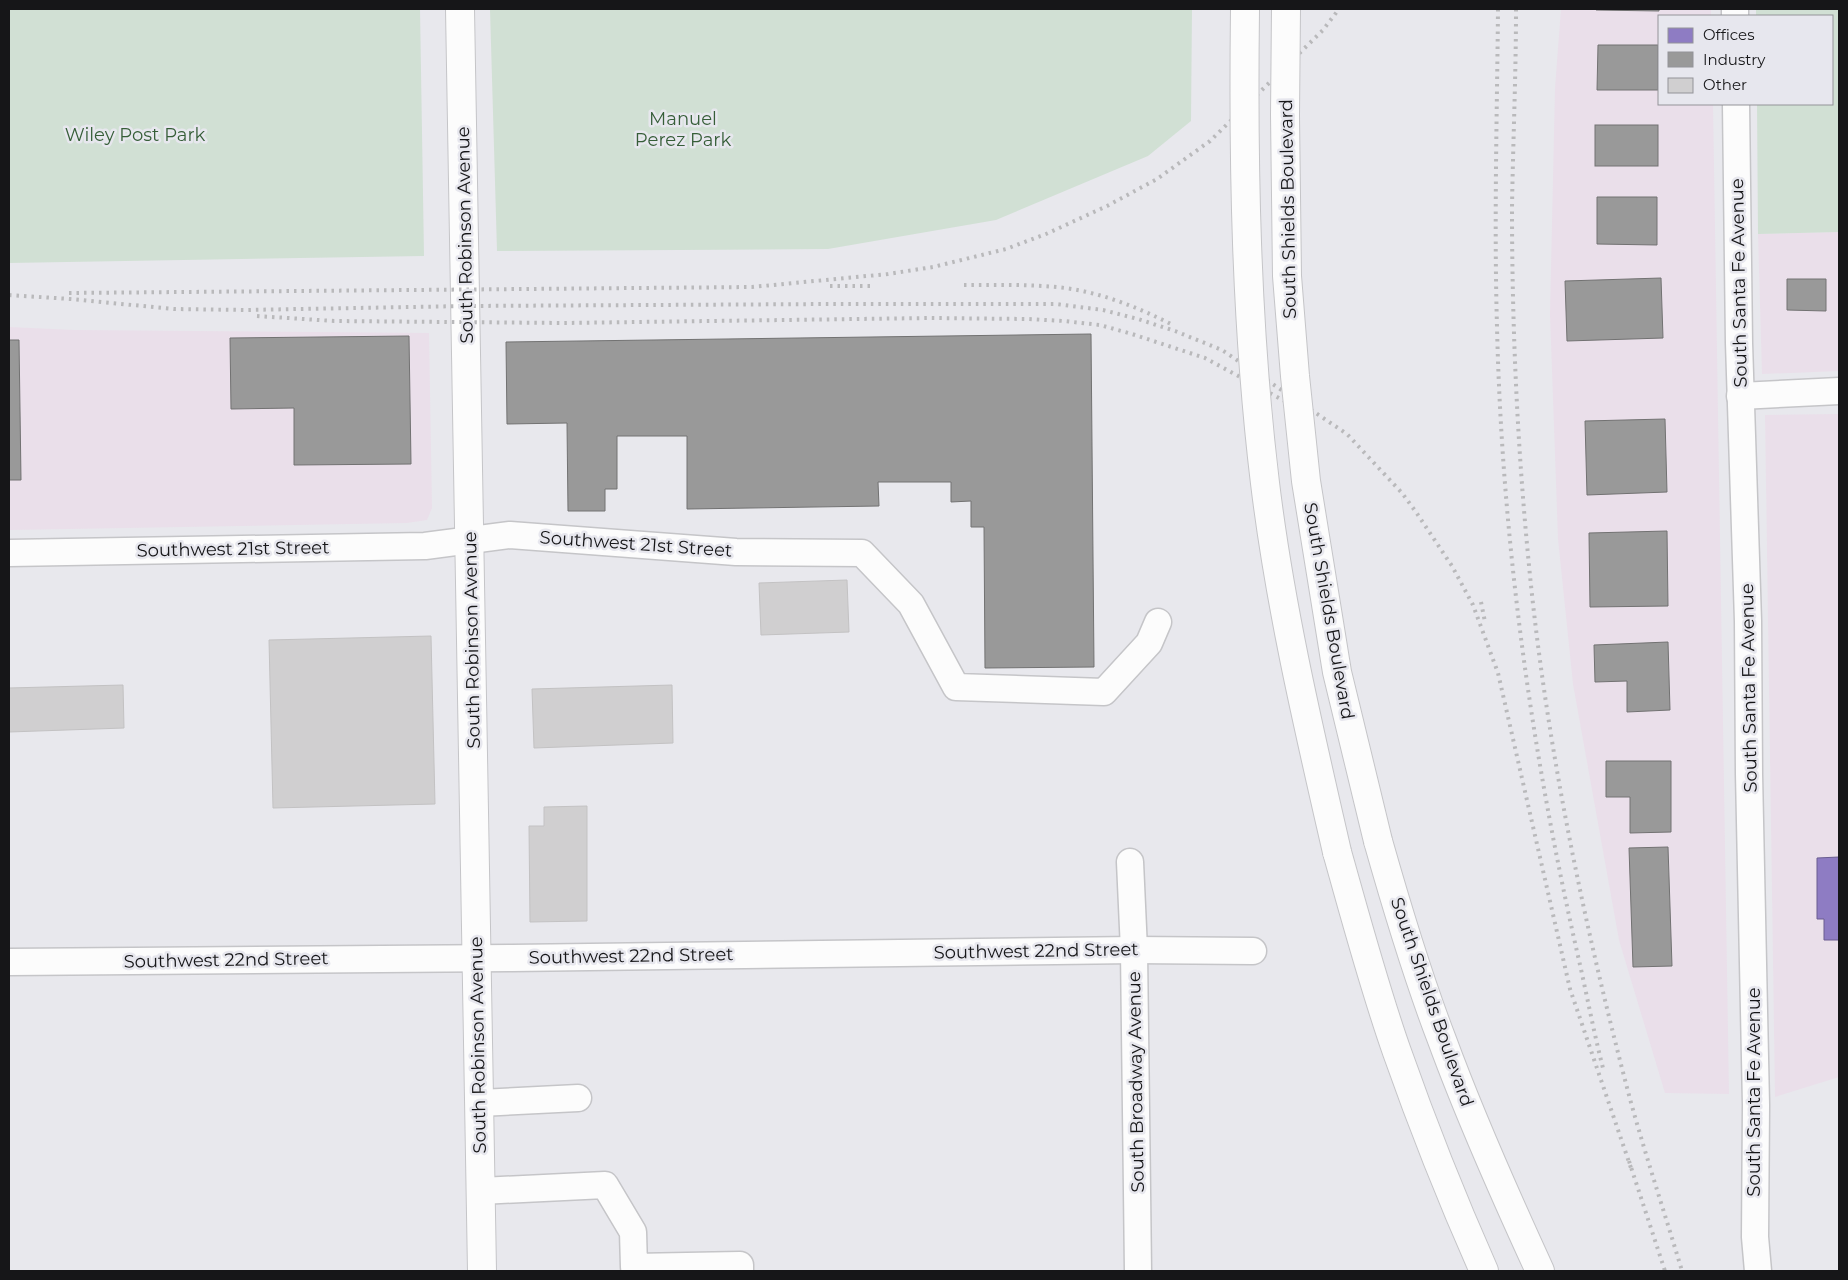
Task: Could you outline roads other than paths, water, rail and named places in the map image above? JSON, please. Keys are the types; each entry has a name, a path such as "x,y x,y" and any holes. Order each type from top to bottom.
{"main road":[{"name":"South Robinson Avenue","path":"460,9 471,540 482,1271"},
{"path":"1245,9 1244,165 1249,312 1265,483 1298,682 1337,852 1396,1051 1450,1195 1484,1271"},
{"name":"South Shields Boulevard","path":"1286,9 1287,276 1306,481 1337,672 1378,841 1399,914 1442,1040 1497,1178 1540,1271"}],"street":[{"name":"South Santa Fe Avenue","path":"1736,105 1740,396 1748,621 1749,774 1756,1105 1755,1237 1758,1271"},
{"path":"1740,396 1839,391"},
{"name":"Southwest 21st Street","path":"9,553 425,546 510,535 736,552 862,553 911,604 956,687 1104,692 1149,643 1158,622"},
{"name":"South Broadway Avenue","path":"1130,862 1134,950 1138,1271"},
{"name":"Southwest 22nd Street","path":"9,962 1134,950 1253,951"},
{"path":"480,1103 578,1098"},
{"path":"481,1191 605,1184 633,1232 634,1267 740,1265 740,1271"}],"railway":[{"path":"69,293 752,287 888,274 933,267 1006,249 1046,234 1107,206 1157,179 1210,141 1323,30 1339,9"},
{"path":"1498,9 1497,327 1505,486 1512,565 1533,722 1546,801 1561,879 1604,1072"},
{"path":"1516,9 1512,208 1514,338 1521,469 1535,624 1555,761 1597,965 1630,1099 1682,1271"},
{"path":"964,285 1040,286 1079,290 1119,302 1171,324"},
{"path":"830,286 875,286"},
{"path":"9,295 174,309 245,310 466,306 1056,304 1103,310 1138,319 1175,331 1222,350 1347,434 1402,493 1452,566 1473,605 1498,673 1570,989 1631,1168"},
{"path":"257,316 334,321 564,323 930,318 1064,321 1100,325 1205,358 1292,405"},
{"path":"1481,602 1485,622"},
{"path":"1629,1161 1665,1271"}],"park label":[{"name":"Manuel Perez Park","path":"683,129"},
{"name":"Wiley Post Park","path":"135,135"}]}
